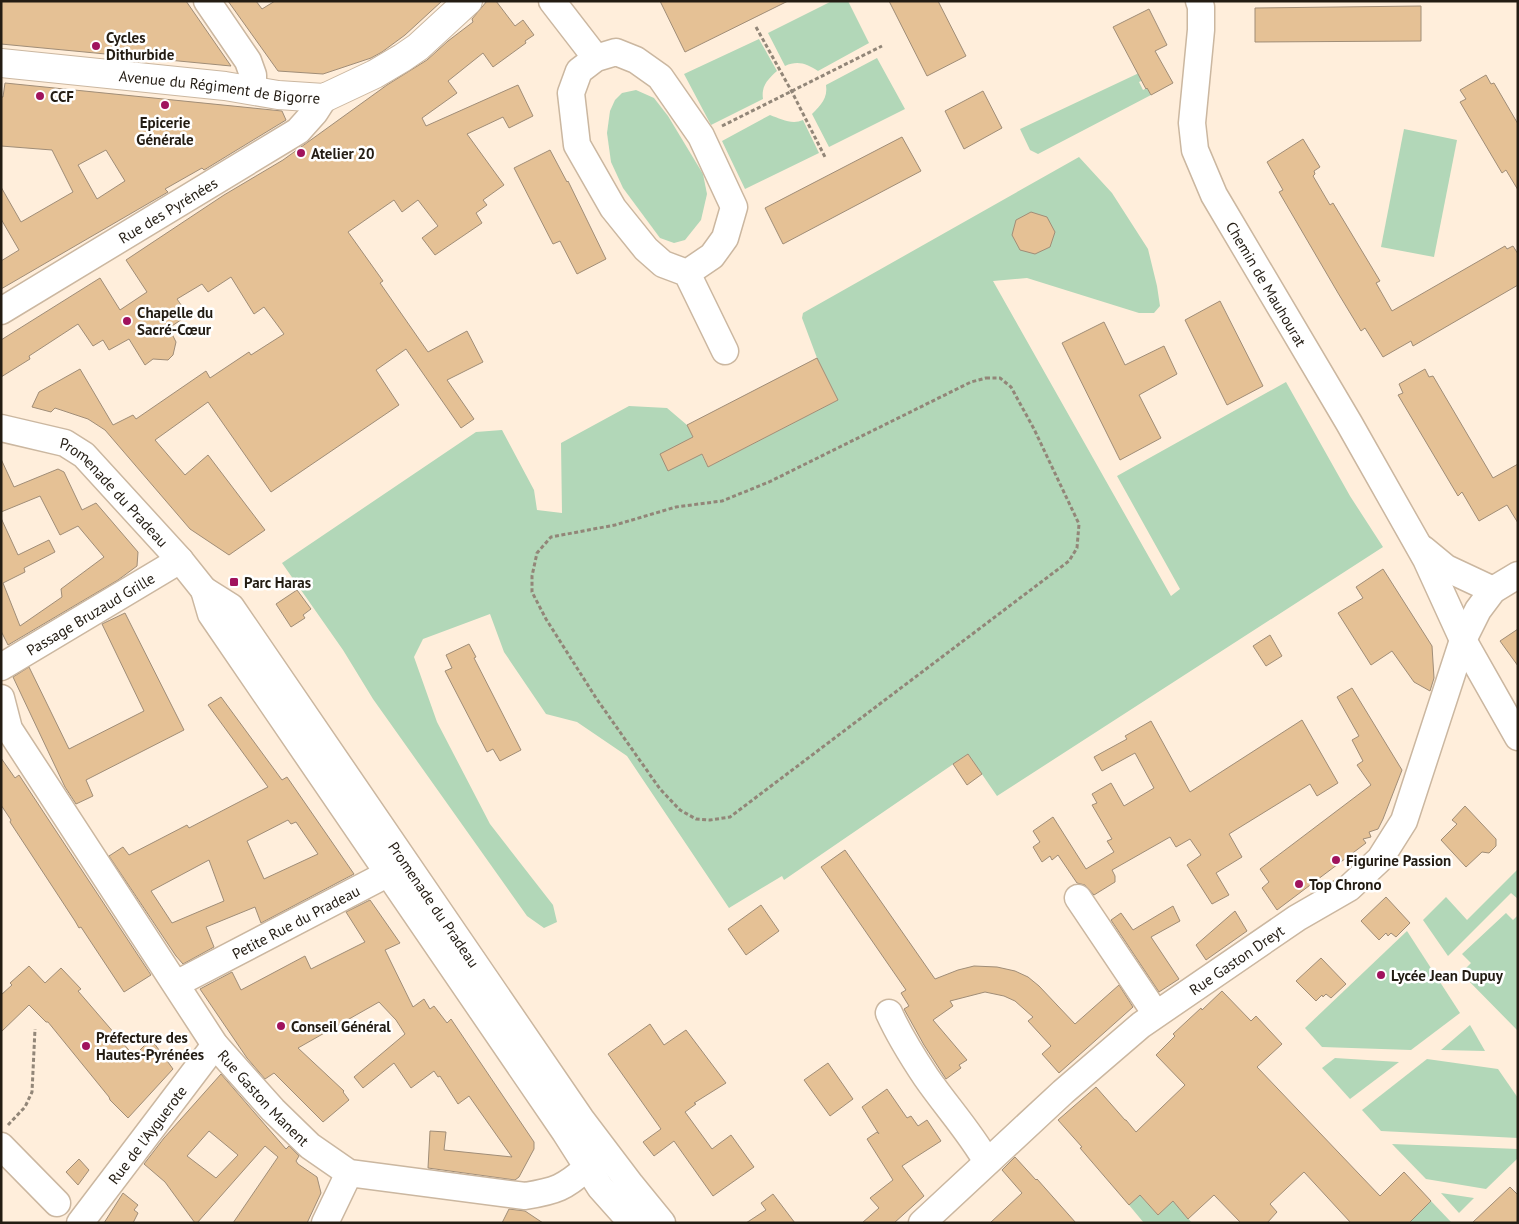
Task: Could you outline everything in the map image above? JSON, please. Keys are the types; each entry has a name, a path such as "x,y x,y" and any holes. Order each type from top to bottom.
{"main road":[{"name":"Avenue du Régiment de Bigorre","path":"1,63 254,90 278,95 324,98 375,74 402,58 418,47 468,1"}],"street":[{"path":"207,1 248,61 253,75 254,90"},
{"path":"552,1 596,58"},
{"name":"Chemin de Mauhourat","path":"1198,1 1201,8 1201,30 1192,123 1195,150 1214,195 1418,545 1463,640 1518,737"},
{"path":"687,273 712,256 726,238 734,207 701,136 660,77 636,60 616,52 596,58 579,71 571,93 577,145 613,208 646,249 663,264 687,273 725,351"},
{"name":"Rue des Pyrénées","path":"1,311 298,130 315,112 324,98"},
{"name":"Promenade du Pradeau","path":"1,428 66,443 84,455 180,560 204,590 231,606 581,1119 662,1223"},
{"name":"Chemin de Mauhourat","path":"1418,545 1446,568 1511,581"},
{"name":"Passage Bruzaud Grille","path":"1,667 180,560"},
{"name":"Rue Gaston Dreyt","path":"922,1223 1064,1092 1156,1014 1297,918 1349,888 1380,859 1404,821 1463,640 1478,610 1511,581"},
{"name":"Promenade du Pradeau","path":"204,590 211,614 600,1186 632,1223"},
{"name":"Rue Gaston Manent","path":"1,698 9,729 215,1045 273,1110 310,1146 349,1173 525,1196 548,1192 568,1184 588,1167"},
{"name":"Petite Rue du Pradeau","path":"176,984 387,874 401,870 416,878"},
{"path":"1078,898 1156,1014"},
{"path":"889,1013 900,1036 926,1077 978,1146 987,1162"},
{"name":"Rue de l'Ayguerote","path":"80,1223 215,1045"},
{"path":"4,1136 57,1202"},
{"path":"325,1223 349,1173"}],"path":[{"path":"756,27 826,159"},
{"path":"701,136 882,46"},
{"path":"986,378 1000,378 1012,387 1079,524 1078,548 1069,561 730,816 710,820 696,819 680,810 660,789 596,698 546,619 532,592 532,576 537,553 551,537 615,525 676,507 722,501 769,482 971,382 986,378"},
{"path":"4,1136 25,1107 32,1092 35,1029"}],"green space":[{"path":"832,1 848,1 869,43 818,71 802,64 794,63 785,66 768,33"},
{"path":"759,39 777,71 766,83 763,90 763,99 711,125 684,74"},
{"path":"877,58 905,109 829,147 812,114 825,98 826,85"},
{"path":"1139,73 1143,80 1139,82 1143,90 1147,88 1151,95 1038,154 1030,150 1020,129"},
{"path":"636,90 654,98 668,116 703,174 707,194 701,220 685,240 674,243 660,238 623,188 611,162 607,133 610,111 615,100 622,93"},
{"path":"770,115 791,122 803,120 819,153 745,189 722,141"},
{"path":"1404,129 1457,140 1434,257 1381,247"},
{"path":"1079,157 1112,193 1148,249 1160,306 1154,313 1139,313 1027,278 993,281 1171,596 1180,589 1117,476 1286,382 1350,496 1383,547 997,796 968,754 784,880 782,876 729,908 627,756 577,722 546,714 504,652 490,614 423,639 414,657 437,722 490,824 553,905 557,922 544,928 527,916 373,699 343,650 282,563 476,432 502,430 534,490 537,510 562,513 561,443 629,406 667,408 687,425 708,467 838,400 817,358 802,318 803,313"},
{"path":"1518,869 1518,899 1511,893 1448,956 1423,920 1446,897 1467,920"},
{"path":"1506,913 1513,920 1518,915 1518,1031 1461,973 1471,963 1462,954"},
{"path":"1407,931 1460,1013 1411,1050 1322,1047 1305,1028"},
{"path":"1470,1025 1485,1051 1441,1050"},
{"path":"1335,1058 1399,1062 1350,1099 1322,1068"},
{"path":"1427,1059 1498,1069 1518,1098 1518,1138 1381,1131 1362,1110"},
{"path":"1392,1144 1518,1149 1518,1158 1486,1189 1426,1179"},
{"path":"1441,1193 1474,1198 1459,1213"},
{"path":"1140,1195 1158,1215 1173,1201 1192,1223 1144,1223 1129,1205"},
{"path":"1431,1201 1451,1222 1409,1223"}],"building":[{"path":"1,1 186,1 231,66 1,44"},
{"path":"228,1 256,1 262,9 275,1 442,1 405,35 382,52 371,58 323,74 278,71"},
{"path":"487,1 496,1 515,26 523,20 534,35 493,67 483,53 448,81 457,93 422,118 426,126 518,85 533,116 509,128 503,117 467,134 504,185 483,200 487,205 476,213 482,223 435,255 422,238 438,226 418,200 402,212 394,200 348,232 383,281 380,283 428,352 467,331 483,362 447,380 474,419 461,428 406,349 376,370 399,405 271,492 208,402 155,440 185,475 208,455 265,530 229,555 190,529 105,430 88,419 55,408 51,412 32,407 39,392 80,369 113,425 133,415 136,419 206,371 210,378 249,352 251,355 284,334 264,307 254,314 231,277 208,292 202,284 177,299 188,315 169,328 176,342 173,355 168,360 153,359 145,365 129,339 109,350 103,340 93,346 78,324 29,356 30,359 1,377 1,340 100,278 120,310 147,292 126,260 224,195 283,160 387,85 427,60 473,22 472,19"},
{"path":"660,1 788,1 685,52"},
{"path":"889,1 938,1 966,56 927,76"},
{"path":"1421,6 1421,41 1255,42 1255,8"},
{"path":"1149,9 1167,45 1155,51 1173,83 1151,95 1113,27"},
{"path":"1486,75 1491,84 1494,83 1518,124 1518,190 1506,170 1502,173 1460,102 1466,99 1460,90"},
{"path":"5,83 282,111 286,120 204,170 202,168 165,189 168,192 1,289 1,261 19,250 1,219 1,187 21,222 73,192 52,150 1,146 1,97 3,97","holes":["106,150 125,181 97,199 78,165"]},
{"path":"983,91 1002,128 964,149 945,111"},
{"path":"902,137 921,171 783,244 765,208"},
{"path":"1303,139 1320,167 1314,171 1315,174 1313,176 1330,205 1333,203 1380,281 1376,283 1392,311 1505,246 1507,249 1513,246 1518,254 1518,285 1413,346 1411,341 1383,357 1365,328 1361,331 1338,293 1279,192 1283,190 1267,162"},
{"path":"550,150 568,181 606,259 577,274 560,241 553,244 514,168"},
{"path":"1031,212 1047,217 1055,232 1050,247 1035,254 1020,250 1012,235 1016,220"},
{"path":"1220,301 1263,386 1227,405 1185,320"},
{"path":"1104,322 1125,365 1164,346 1177,374 1139,395 1161,438 1120,460 1062,343"},
{"path":"817,358 838,400 708,467 702,454 668,471 660,454 693,437 687,425"},
{"path":"1425,369 1429,377 1433,376 1493,478 1518,464 1518,523 1507,505 1479,521 1462,492 1458,496 1398,395 1403,393 1399,384"},
{"path":"1,459 14,487 58,469 64,472 82,510 96,503 138,552 137,566 118,580 8,645 1,631 1,518 18,555 49,540 55,552 24,568 25,572 3,583 20,626 62,597 61,589 104,557 78,526 60,535 40,496 1,512"},
{"path":"1383,569 1432,646 1434,678 1430,691 1414,682 1392,651 1371,665 1338,613 1363,598 1356,587"},
{"path":"297,590 311,609 303,615 305,618 291,627 276,604"},
{"path":"125,613 184,730 86,780 93,796 76,804 65,787 13,677 29,667 69,749 144,711 102,624"},
{"path":"1518,629 1518,666 1500,641"},
{"path":"1270,635 1282,656 1266,666 1253,646"},
{"path":"469,644 476,657 474,658 521,750 500,761 493,749 487,752 445,671 452,668 446,655"},
{"path":"1352,688 1402,770 1383,819 1378,829 1369,832 1371,837 1363,839 1366,843 1277,910 1262,888 1269,882 1260,869 1371,785 1357,765 1363,761 1352,740 1359,736 1337,697"},
{"path":"221,697 282,780 287,777 354,874 261,923 255,907 206,927 214,947 183,964 109,856 123,847 129,855 187,825 189,828 268,787 208,705","holes":["288,820 291,824 296,822 318,854 264,879 247,841","209,860 224,901 172,923 151,891"]},
{"path":"1302,720 1338,783 1317,796 1310,784 1229,834 1242,857 1216,873 1229,895 1212,904 1187,865 1201,855 1190,839 1176,847 1170,837 1112,870 1115,882 1094,895 1085,885 1077,883 1058,855 1052,860 1050,856 1042,862 1033,847 1040,842 1033,831 1053,817 1086,869 1114,852 1107,841 1112,839 1092,805 1097,803 1092,794 1111,783 1124,806 1154,788 1135,753 1102,771 1094,757 1127,739 1125,736 1151,721 1190,792"},
{"path":"968,754 982,774 967,785 953,764"},
{"path":"1,758 15,778 19,775 151,975 124,992 81,927 79,928 10,822 11,820 1,805"},
{"path":"1465,806 1496,839 1496,846 1489,853 1482,852 1466,867 1441,840 1457,824 1452,820"},
{"path":"845,850 935,979 974,966 997,967 1015,971 1028,977 1039,986 1075,1024 1119,985 1133,1007 1059,1073 1042,1054 1051,1046 1028,1021 1033,1017 1015,1001 1004,996 985,992 950,1001 953,1006 933,1020 967,1060 959,1065 961,1068 946,1079 904,1009 909,1006 901,993 906,990 821,867"},
{"path":"1386,897 1410,923 1396,937 1391,933 1388,936 1386,933 1379,940 1361,921"},
{"path":"370,900 400,943 385,950 413,1007 424,999 430,1009 434,1006 447,1023 451,1019 534,1142 534,1149 519,1177 515,1180 428,1168 430,1131 446,1132 444,1150 512,1157 469,1096 458,1104 440,1076 438,1077 434,1071 411,1088 394,1063 363,1088 354,1077 405,1034 396,1020 379,1002 298,1048 344,1091 349,1100 323,1122 274,1073 265,1079 247,1058 200,989 232,972 241,990 305,956 311,969 365,942 346,912"},
{"path":"761,905 779,931 746,955 728,929"},
{"path":"1173,906 1180,921 1151,937 1179,979 1159,992 1111,920 1121,913 1133,930"},
{"path":"1235,911 1247,931 1206,960 1196,945"},
{"path":"1321,958 1346,984 1331,998 1326,994 1316,1001 1296,981"},
{"name":"Préfecture des Hautes-Pyrénées","path":"29,966 45,983 61,968 81,989 78,991 134,1056 151,1039 173,1069 128,1118 110,1100 48,1022 29,1005 1,1032 1,995 12,985 10,983"},
{"path":"1222,991 1251,1021 1256,1016 1282,1044 1257,1067 1380,1196 1404,1172 1431,1201 1409,1223 1351,1223 1304,1172 1270,1204 1277,1212 1267,1223 1241,1223 1214,1195 1188,1219 1173,1201 1158,1215 1140,1195 1129,1205 1080,1148 1082,1147 1058,1120 1096,1087 1136,1132 1185,1085 1156,1055 1175,1036 1173,1034"},
{"path":"650,1024 664,1045 686,1030 726,1083 694,1103 696,1104 685,1112 712,1149 731,1135 754,1167 713,1196 674,1141 654,1156 643,1142 661,1129 608,1054"},
{"path":"828,1063 853,1099 830,1116 804,1080"},
{"path":"221,1074 286,1149 289,1146 299,1156 296,1161 298,1164 317,1177 321,1193 307,1223 233,1223 278,1157 265,1146 195,1223 165,1182 144,1164 164,1138","holes":["209,1131 238,1155 216,1178 187,1156"]},
{"path":"887,1089 907,1118 911,1116 918,1126 927,1120 941,1141 902,1166 924,1196 894,1223 862,1223 879,1208 870,1198 893,1180 867,1139 877,1132 879,1134 862,1107"},
{"path":"1015,1157 1076,1223 990,1223 1022,1193 1002,1170"},
{"path":"79,1159 89,1170 78,1185 66,1172"},
{"path":"1510,1187 1518,1195 1518,1223 1472,1223"},
{"path":"123,1193 138,1205 134,1210 138,1213 133,1223 104,1223"},
{"path":"773,1194 795,1223 746,1223 766,1210 761,1203"},
{"path":"509,1209 525,1211 543,1223 502,1223"}],"place":[{"name":"Cycles Dithurbide","path":"96,46"},
{"name":"CCF","path":"40,96"},
{"name":"Epicerie Générale","path":"165,105"},
{"name":"Atelier 20","path":"301,153"},
{"name":"Chapelle du Sacré-Cœur","path":"127,321"},
{"name":"Parc Haras","path":"234,582"},
{"name":"Figurine Passion","path":"1336,860"},
{"name":"Top Chrono","path":"1299,884"},
{"name":"Lycée Jean Dupuy","path":"1381,975"},
{"name":"Conseil Général","path":"281,1026"},
{"name":"Préfecture des Hautes-Pyrénées","path":"86,1046"}]}
